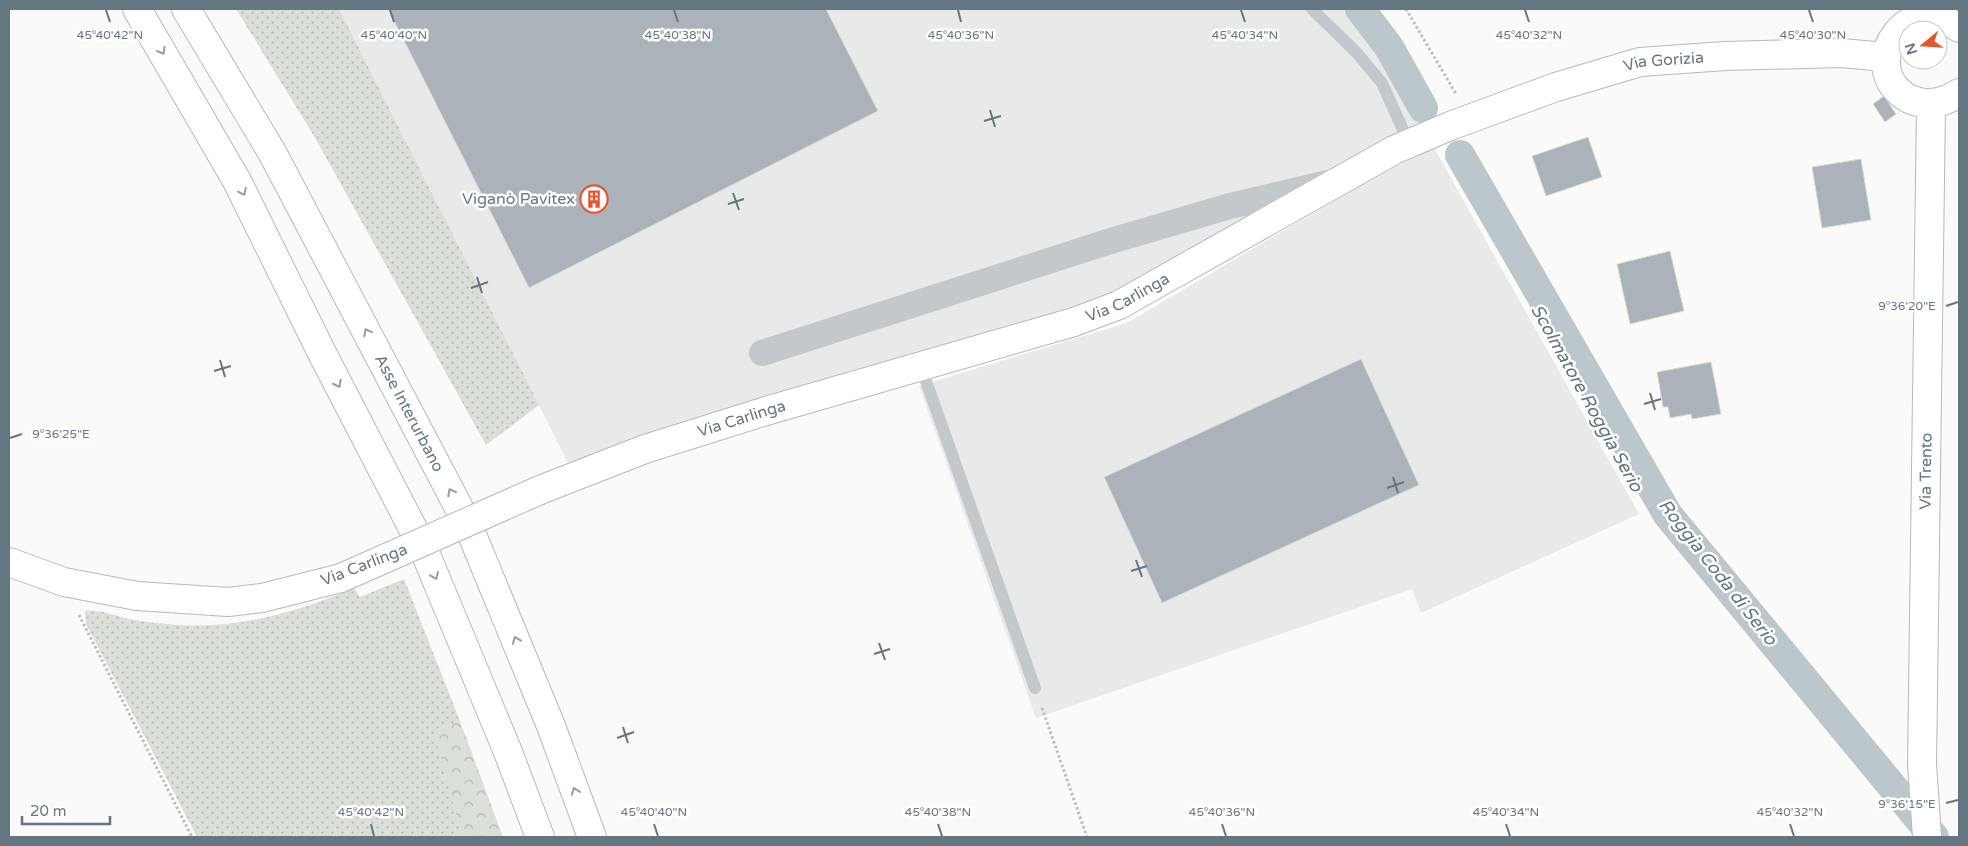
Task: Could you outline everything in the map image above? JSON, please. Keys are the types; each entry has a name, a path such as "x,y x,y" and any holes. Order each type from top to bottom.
{"main road":[{"path":"137,9 237,181 322,353 424,550 508,752 540,837"},
{"name":"Asse Interurbano","path":"186,9 273,154 468,525 551,726 592,837"},
{"path":"1959,28 1950,21 1933,17 1916,19 1902,27 1891,40 1886,57 1887,72 1903,96 1916,102 1931,105 1947,101 1959,93"},
{"name":"Via Gorizia","path":"1450,126 1556,87 1640,62 1725,56 1841,53 1886,57"},
{"name":"Via Trento","path":"1927,837 1922,764 1931,105"},
{"name":"Via Carlinga","path":"9,562 64,582 137,596 228,602 262,598 341,578 540,490 654,446 766,411 1074,322 1119,305 1336,181 1409,143 1450,126"}],"street":[{"path":"762,353 1114,240 1230,206 1336,181"}],"lane":[{"path":"1312,9 1356,52 1382,83 1409,143"},
{"path":"921,367 1035,688"}],"path":[{"path":"1406,9 1452,88"},
{"path":"64,582 99,656 192,837"},
{"path":"1035,688 1087,837"}],"shaded area":[{"path":"339,9 1352,9 1358,14 1426,123 1118,299 570,467"},
{"path":"1434,148 1639,514 1421,613 1412,589 1036,718 919,386 1127,323 1373,178"}],"green space":[{"path":"236,9 339,9 539,405 486,445 314,136"},
{"path":"404,579 460,721 434,731 462,837 197,837 86,624 85,611 104,612 134,620 151,622 216,625 263,618 286,612 354,588 360,597"},
{"path":"460,721 503,837 462,837 434,731"}],"building":[{"name":"Viganò Pavitex","path":"388,9 826,9 878,111 529,288"},
{"path":"1884,96 1896,114 1885,122 1873,104"},
{"path":"1588,137 1602,177 1546,196 1532,156"},
{"path":"1861,159 1871,220 1822,228 1812,167"},
{"path":"1670,251 1684,311 1630,324 1617,264"},
{"path":"1361,359 1419,485 1162,603 1104,477"},
{"path":"1711,362 1721,414 1692,419 1691,414 1670,418 1668,407 1663,407 1657,372"}],"waterway":[{"name":"Scolmatore Roggia Serio","path":"1360,9 1389,47 1423,108"},
{"name":"Roggia Coda di Serio","path":"1460,155 1668,515 1934,837"}],"place":[{"name":"Viganò Pavitex","path":"594,199"}]}
